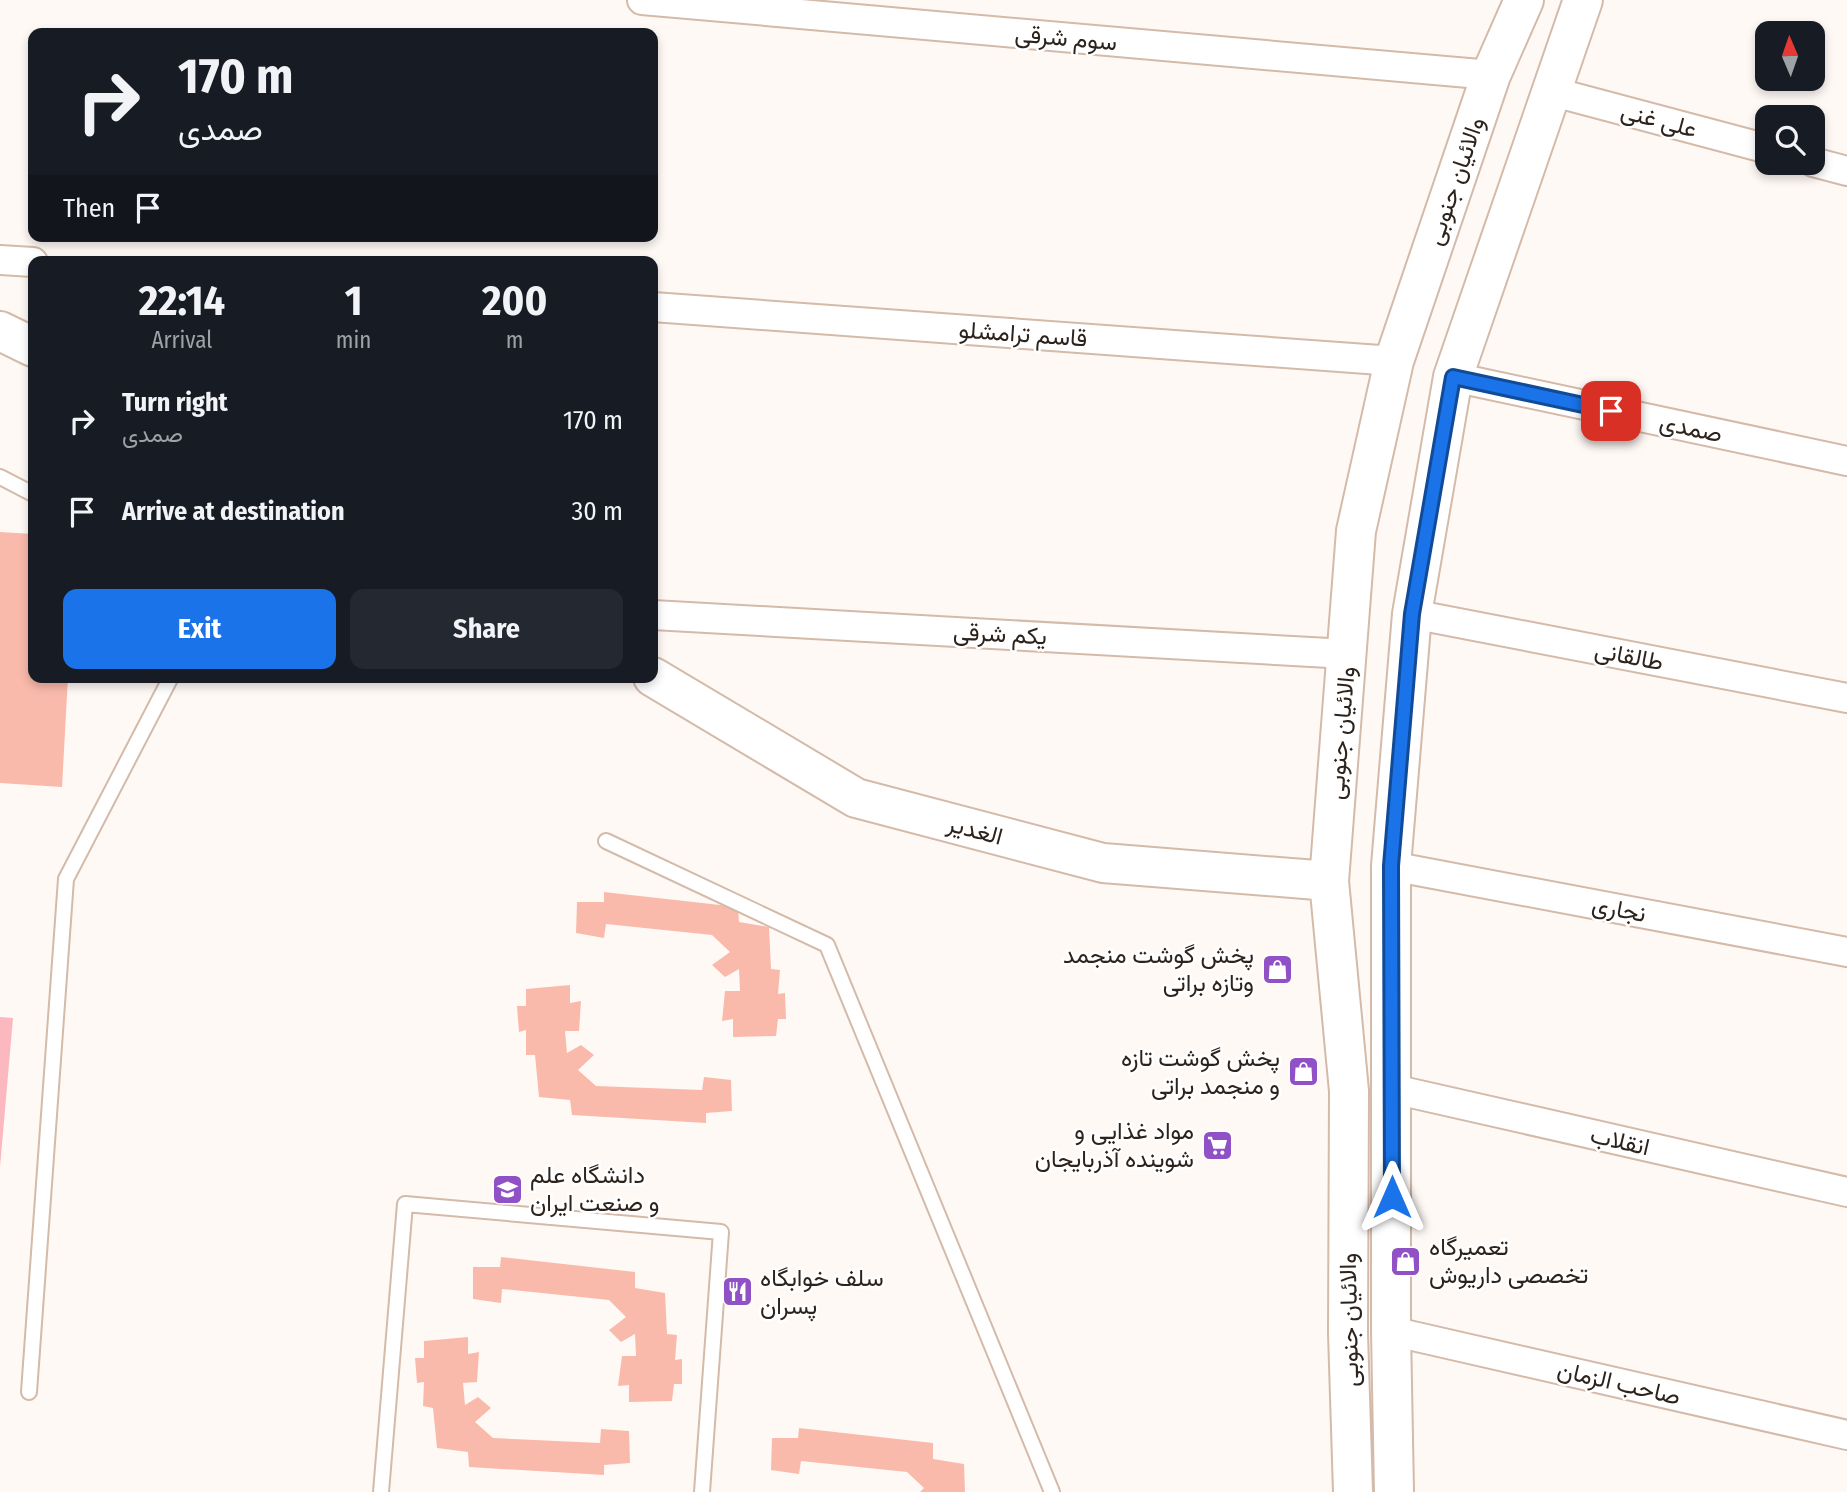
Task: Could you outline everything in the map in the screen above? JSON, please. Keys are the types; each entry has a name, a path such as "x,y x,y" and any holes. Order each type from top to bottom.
{"main road":[{"name":"والائیان جنوبی","path":"1353,1492 1348,1333 1349,1091 1330,868 1356,531 1394,361 1492,75 1524,0"},
{"name":"والائیان جنوبی","path":"1394,1492 1391,1331 1391,866 1412,614 1453,377 1583,0"},
{"path":"1492,75 1550,91"},
{"path":"0,331 28,344"},
{"name":"الغدیر","path":"658,680 856,798 1103,863 1330,868 1391,866"}],"street":[{"name":"سوم شرقی","path":"642,0 1492,75"},
{"name":"علی غنی","path":"1550,91 1755,146"},
{"path":"1825,165 1847,171"},
{"path":"0,260 28,262"},
{"name":"قاسم ترامشلو","path":"658,307 1394,361"},
{"name":"صمدی","path":"1453,377 1847,461"},
{"name":"طالقانی","path":"1412,614 1847,698"},
{"name":"یکم شرقی","path":"658,615 1347,654"},
{"name":"نجاری","path":"1391,866 1847,952"},
{"name":"انقلاب","path":"1393,1089 1847,1192"},
{"name":"صاحب الزمان","path":"1391,1331 1847,1435"}],"lane":[{"path":"0,477 28,491"},
{"path":"29,1392 66,879 168,683"},
{"path":"606,842 827,945 1052,1492"},
{"path":"381,1492 405,1204 721,1232 702,1492"}],"shaded area":[{"path":"0,1017 13,1018 0,1167"}],"building":[{"path":"0,532 28,534 28,683 68,683 62,787 0,783"},
{"path":"604,892 738,907 739,922 769,927 771,969 780,970 778,994 785,993 786,1019 778,1019 776,1036 733,1037 733,1019 722,1021 725,991 740,991 739,969 725,977 712,965 730,952 712,935 606,924 604,938 576,933 577,902 604,902"},
{"path":"570,985 570,1003 581,1001 579,1031 565,1031 567,1053 581,1045 594,1055 578,1070 596,1086 702,1090 704,1077 731,1080 732,1111 706,1113 706,1123 572,1115 570,1100 539,1097 535,1055 526,1055 526,1030 519,1032 517,1006 526,1006 526,989"},
{"path":"501,1257 635,1272 635,1288 665,1293 667,1334 677,1335 675,1360 682,1359 682,1384 674,1384 672,1401 629,1402 629,1385 618,1386 622,1356 636,1356 635,1334 621,1342 609,1330 626,1317 609,1300 502,1289 501,1303 473,1299 473,1267 500,1267"},
{"path":"468,1337 468,1354 479,1352 477,1382 463,1383 465,1405 478,1397 491,1408 475,1422 493,1438 600,1443 601,1429 629,1431 630,1463 604,1465 604,1475 469,1467 468,1452 437,1448 433,1408 423,1406 424,1382 417,1383 415,1358 424,1358 424,1341"},
{"path":"799,1428 933,1443 933,1459 964,1464 965,1492 920,1492 924,1488 907,1472 801,1461 799,1474 771,1470 772,1438 798,1438"}],"place":[{"name":"پخش گوشت منجمد وتازه براتی","path":"1277,969"},
{"name":"پخش گوشت تازه و منجمد براتی","path":"1303,1072"},
{"name":"مواد غذایی و شوینده آذربایجان","path":"1217,1145"},
{"name":"دانشگاه علم و صنعت ایران","path":"507,1189"},
{"name":"تعمیرگاه تخصصی داریوش","path":"1406,1261"},
{"name":"سلف خوابگاه پسران","path":"737,1292"}],"route":[{"path":"1392,1197 1391,866 1412,614 1453,377 1611,411"}]}
